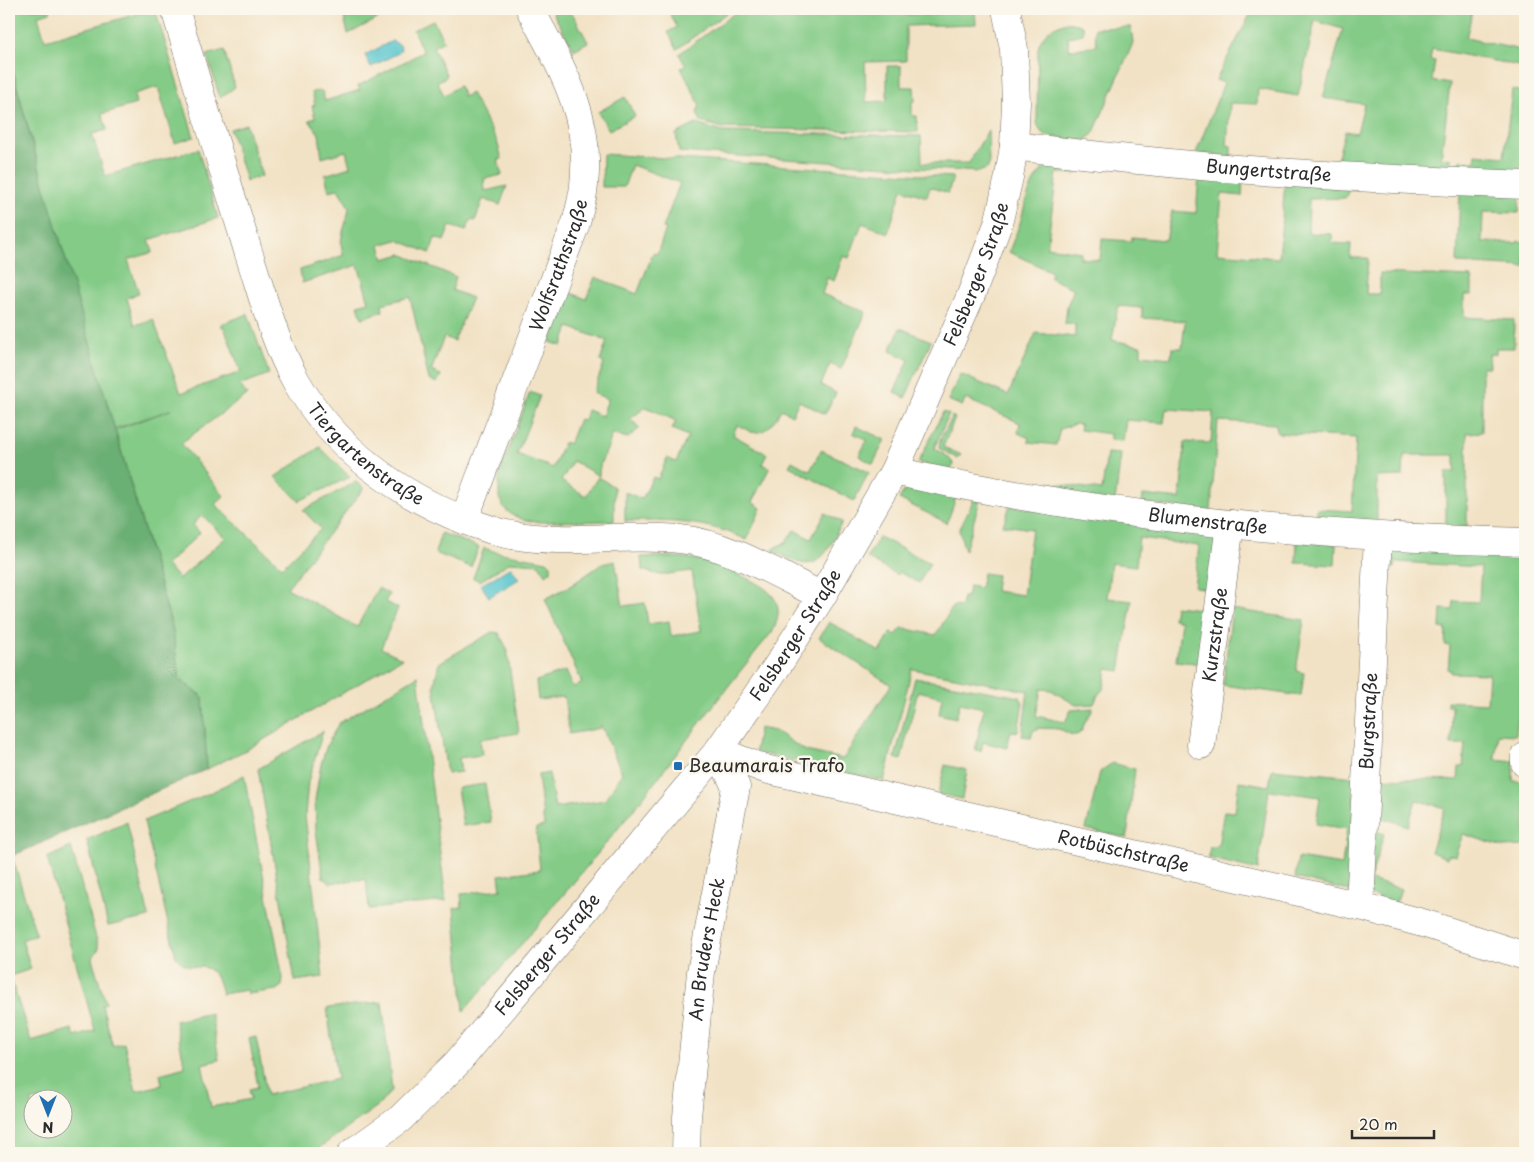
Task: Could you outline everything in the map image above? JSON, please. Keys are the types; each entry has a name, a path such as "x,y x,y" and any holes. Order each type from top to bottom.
{"street":[{"name":"Tiergartenstraße","path":"175,9 226,182 264,301 282,350 295,379 310,402 332,431 368,466 397,487 421,501 464,520 501,533 535,539 679,538 718,547 736,554 822,596"},
{"name":"Wolfsrathstraße","path":"464,520 576,223 584,186 585,149 575,99 530,9"},
{"name":"Felsberger Straße","path":"352,1153 400,1119 457,1063 718,751 780,662 822,596 894,471 971,295 998,224 1014,146 1016,103 1010,9"},
{"name":"Bungertstraße","path":"1014,146 1107,158 1238,169 1370,178 1525,185"},
{"name":"Blumenstraße","path":"894,471 1007,494 1090,508 1230,524 1378,537 1525,542"},
{"name":"Kurzstraße","path":"1201,745 1230,524"},
{"name":"Burgstraße","path":"1360,906 1378,537"},
{"name":"Rotbüschstraße","path":"718,751 765,769 1360,906 1426,924 1525,956"},
{"name":"An Bruders Heck","path":"686,1153 690,1080 700,972 736,788 718,751"},
{"path":"1525,756 1525,763"}],"green space":[{"path":"9,9 51,9 50,12 38,16 45,40 155,9 194,137 175,143 158,87 134,94 136,104 102,114 107,130 92,134 105,176 198,149 218,218 149,240 153,252 128,260 139,293 127,298 135,325 153,319 181,393 241,372 224,327 221,324 248,314 269,374 240,385 247,395 181,443 224,496 215,504 282,567 321,529 303,510 356,482 364,488 287,588 357,627 378,588 389,594 385,602 398,608 381,648 402,658 248,749 207,769 203,697 179,679 173,630 115,430 173,409 114,429 9,57","holes":["202,515 225,538 179,579 166,565 200,533 193,525"]},
{"path":"342,9 397,9 348,34"},
{"path":"561,9 570,9 588,42 574,50 553,13"},
{"path":"676,9 732,9 677,49 668,32 677,27 669,12"},
{"path":"740,9 905,9 905,15 951,13 951,9 975,9 976,24 906,26 906,61 865,62 866,102 887,101 887,66 901,66 901,87 914,87 915,101 912,102 912,116 917,116 918,132 724,128 701,122 697,112 700,105 681,68 686,66 679,54"},
{"path":"1253,9 1473,9 1466,38 1525,51 1525,67 1432,49 1430,60 1435,61 1432,81 1450,84 1441,158 1451,159 1450,170 1336,163 1345,131 1357,133 1364,104 1323,98 1343,29 1315,21 1298,96 1258,89 1257,104 1230,103 1227,145 1231,146 1231,157 1196,153 1224,83 1216,80"},
{"path":"433,20 444,41 433,47 447,76 437,82 444,95 459,86 464,97 471,93 497,141 502,159 498,160 502,175 484,179 485,191 507,186 500,205 483,199 475,221 471,220 466,231 450,226 444,241 435,238 430,253 397,240 380,245 384,259 401,254 456,277 452,290 472,298 454,341 444,337 431,371 441,375 437,383 429,380 410,297 382,304 383,311 362,318 358,305 369,302 358,265 302,283 300,270 344,255 341,243 349,207 338,189 329,191 325,175 350,167 346,151 322,158 319,134 309,120 315,118 312,106 315,105 312,92 322,91 325,101 360,90 358,86 423,52 413,30"},
{"path":"1067,22 1083,27 1083,34 1068,37 1069,50 1096,46 1095,28 1131,27 1133,43 1094,132 1084,141 1046,136 1040,130 1037,121 1038,48 1045,34"},
{"path":"224,50 235,87 220,98 207,55"},
{"path":"9,56 31,140 173,630 179,679 203,697 207,769 12,856 9,860"},
{"path":"1512,90 1525,92 1525,140 1522,166 1513,173 1458,170 1460,160 1475,162 1476,154 1504,157"},
{"path":"625,97 635,116 609,130 598,112"},
{"path":"246,124 262,176 246,181 230,129"},
{"path":"696,124 723,132 921,136 922,163 969,163 988,130 989,165 987,169 978,172 679,152 676,134"},
{"path":"603,154 953,177 948,193 930,187 927,197 902,189 888,233 862,223 849,258 843,256 834,281 827,278 822,294 866,312 841,369 830,364 821,385 836,393 825,414 799,401 792,415 781,409 773,422 761,432 751,432 737,425 733,435 767,454 762,464 770,467 752,502 761,508 747,540 732,533 702,525 625,521 625,492 642,499 653,477 658,479 667,458 676,462 688,436 672,429 676,421 646,407 630,419 640,428 628,438 611,434 609,445 600,465 599,476 573,461 561,481 586,496 598,477 614,487 614,521 538,522 524,520 512,515 504,508 499,498 499,475 530,392 540,396 517,454 553,468 564,442 569,444 579,419 584,420 587,410 602,416 608,399 593,393 604,363 600,361 607,341 569,327 562,346 550,342 569,292 586,299 595,277 637,294 653,253 657,254 666,229 663,228 680,183 632,165 624,187 602,187"},
{"path":"1055,162 1079,164 1076,174 1057,173 1047,247 1081,252 1080,258 1100,260 1102,239 1131,241 1132,237 1166,240 1172,211 1196,213 1199,176 1243,178 1242,196 1222,194 1217,253 1279,258 1285,181 1348,189 1348,195 1345,198 1309,199 1308,233 1332,234 1332,243 1351,244 1350,258 1368,258 1366,294 1380,294 1380,273 1472,277 1472,295 1464,295 1464,317 1514,320 1514,348 1496,348 1496,354 1489,354 1490,367 1482,367 1482,432 1467,433 1467,526 1446,526 1446,472 1455,472 1455,455 1404,455 1403,476 1377,477 1377,522 1317,518 1317,509 1352,511 1356,438 1277,433 1276,424 1218,421 1211,511 1142,503 1143,495 1180,499 1185,442 1211,443 1213,412 1166,409 1164,423 1126,420 1123,441 1110,440 1110,434 1080,430 1081,425 1075,424 1060,429 1056,445 1028,442 1029,438 1018,433 1020,423 966,399 962,406 948,400 960,374 1008,395 1036,333 1075,337 1075,324 1065,324 1067,306 1074,289 1050,278 1052,272 1009,252 1030,189 1034,180 1047,166","holes":["1118,306 1142,308 1142,318 1185,321 1182,348 1172,348 1171,358 1141,355 1141,346 1112,340"]},
{"path":"1460,191 1520,195 1519,213 1483,212 1482,242 1525,242 1525,267 1457,263"},
{"path":"900,328 931,341 905,398 894,392 909,360 890,351"},
{"path":"943,412 949,414 935,446 936,450 946,456 954,465 950,470 918,463"},
{"path":"952,416 955,418 943,447 962,455 958,459 939,448 939,443"},
{"path":"856,426 885,440 873,464 859,456 867,440 853,433"},
{"path":"320,447 350,477 299,501 275,477"},
{"path":"821,450 869,472 854,501 789,466 792,461 810,471"},
{"path":"1107,453 1121,454 1115,502 1049,492 1050,483 1102,490"},
{"path":"908,484 957,495 947,523 899,499"},
{"path":"974,499 980,500 965,551 959,530"},
{"path":"1010,506 1218,535 1211,589 1194,587 1199,546 1139,538 1136,566 1111,563 1107,598 1132,601 1120,671 1107,669 1104,688 1094,704 1076,705 1051,690 1041,689 1036,716 1065,722 1071,710 1093,708 1082,731 1076,735 1058,729 1039,728 1033,731 1031,737 1022,736 1028,691 912,669 884,781 755,752 759,728 775,731 806,751 843,759 891,685 819,638 829,622 880,652 891,633 896,635 902,628 936,635 953,606 961,607 963,597 967,597 969,586 980,588 983,573 997,575 995,591 1023,595 1032,529 1003,525"},
{"path":"825,513 842,522 832,543 822,557 809,564 801,563 773,551 774,548 786,542 794,530 811,539"},
{"path":"441,533 479,547 471,567 435,553"},
{"path":"879,537 930,563 919,583 899,572 897,575 867,558"},
{"path":"1297,541 1336,544 1335,565 1296,563"},
{"path":"1385,546 1525,549 1522,666 1516,735 1498,734 1495,759 1514,761 1513,781 1525,782 1525,846 1503,847 1463,834 1455,856 1449,854 1447,858 1431,852 1445,808 1416,800 1408,826 1377,816 1373,830 1384,834 1370,880 1401,889 1396,903 1368,894 1374,778 1458,780 1459,767 1463,767 1465,744 1451,744 1452,706 1447,706 1447,701 1487,703 1489,674 1451,673 1451,670 1448,670 1450,646 1445,645 1446,629 1440,628 1441,609 1453,610 1454,601 1479,602 1481,567 1396,562 1395,568 1383,567"},
{"path":"484,548 547,561 551,565 551,571 546,575 539,564 510,562 480,581 473,578"},
{"path":"641,557 675,557 700,560 721,566 755,582 776,600 778,609 773,631 617,830 464,1011 454,908 462,907 461,894 501,889 499,875 540,870 536,828 544,826 538,775 549,773 555,808 605,800 622,773 601,725 601,728 569,734 564,697 538,700 536,681 566,671 573,687 582,683 545,599 570,586 602,564 615,561 623,606 645,603 648,624 669,621 671,636 701,631 692,571 660,575 642,570"},
{"path":"1175,606 1209,610 1202,664 1176,661 1181,621 1173,619"},
{"path":"1232,609 1304,620 1296,671 1304,673 1301,696 1223,685"},
{"path":"492,632 499,633 507,649 519,733 480,739 482,755 459,758 461,772 447,774 434,686 439,663"},
{"path":"418,676 446,901 369,909 366,879 330,883 323,878 316,830 315,800 321,764 327,745 339,723"},
{"path":"915,678 1020,697 1023,703 1018,732 1011,731 1007,748 983,742 981,751 975,750 984,708 960,703 956,718 939,714 942,697 918,691 901,760 895,758"},
{"path":"323,731 308,782 305,815 323,977 295,981 258,769"},
{"path":"1112,763 1135,769 1127,838 1086,829 1100,772"},
{"path":"945,765 967,770 962,799 938,794"},
{"path":"1272,769 1355,777 1349,891 1295,878 1298,858 1342,865 1347,829 1316,824 1320,797 1269,790 1258,870 1208,858 1210,847 1218,846 1224,811 1235,812 1239,781 1269,786"},
{"path":"244,775 283,978 282,986 276,990 248,994 247,990 222,994 216,977 212,972 204,967 186,965 176,957 144,821 212,792"},
{"path":"485,784 491,822 463,826 457,788"},
{"path":"127,822 149,917 108,926 87,840"},
{"path":"71,847 99,948 92,959 106,1003 102,1005 113,1046 124,1043 136,1091 162,1085 160,1074 185,1067 175,1021 211,1013 219,1060 202,1064 211,1107 251,1099 249,1089 258,1087 249,1038 256,1037 267,1095 337,1079 327,1008 382,1002 392,1090 379,1105 312,1153 9,1153 9,860 12,856 36,934 22,940 31,969 10,976 31,1041 72,1029 75,1037 95,1031 47,858"}],"water":[{"path":"392,41 400,45 401,49 398,53 371,67 365,55"},
{"path":"511,567 519,579 489,597 481,585"}],"place":[{"name":"Beaumarais Trafo","path":"678,766"}]}
